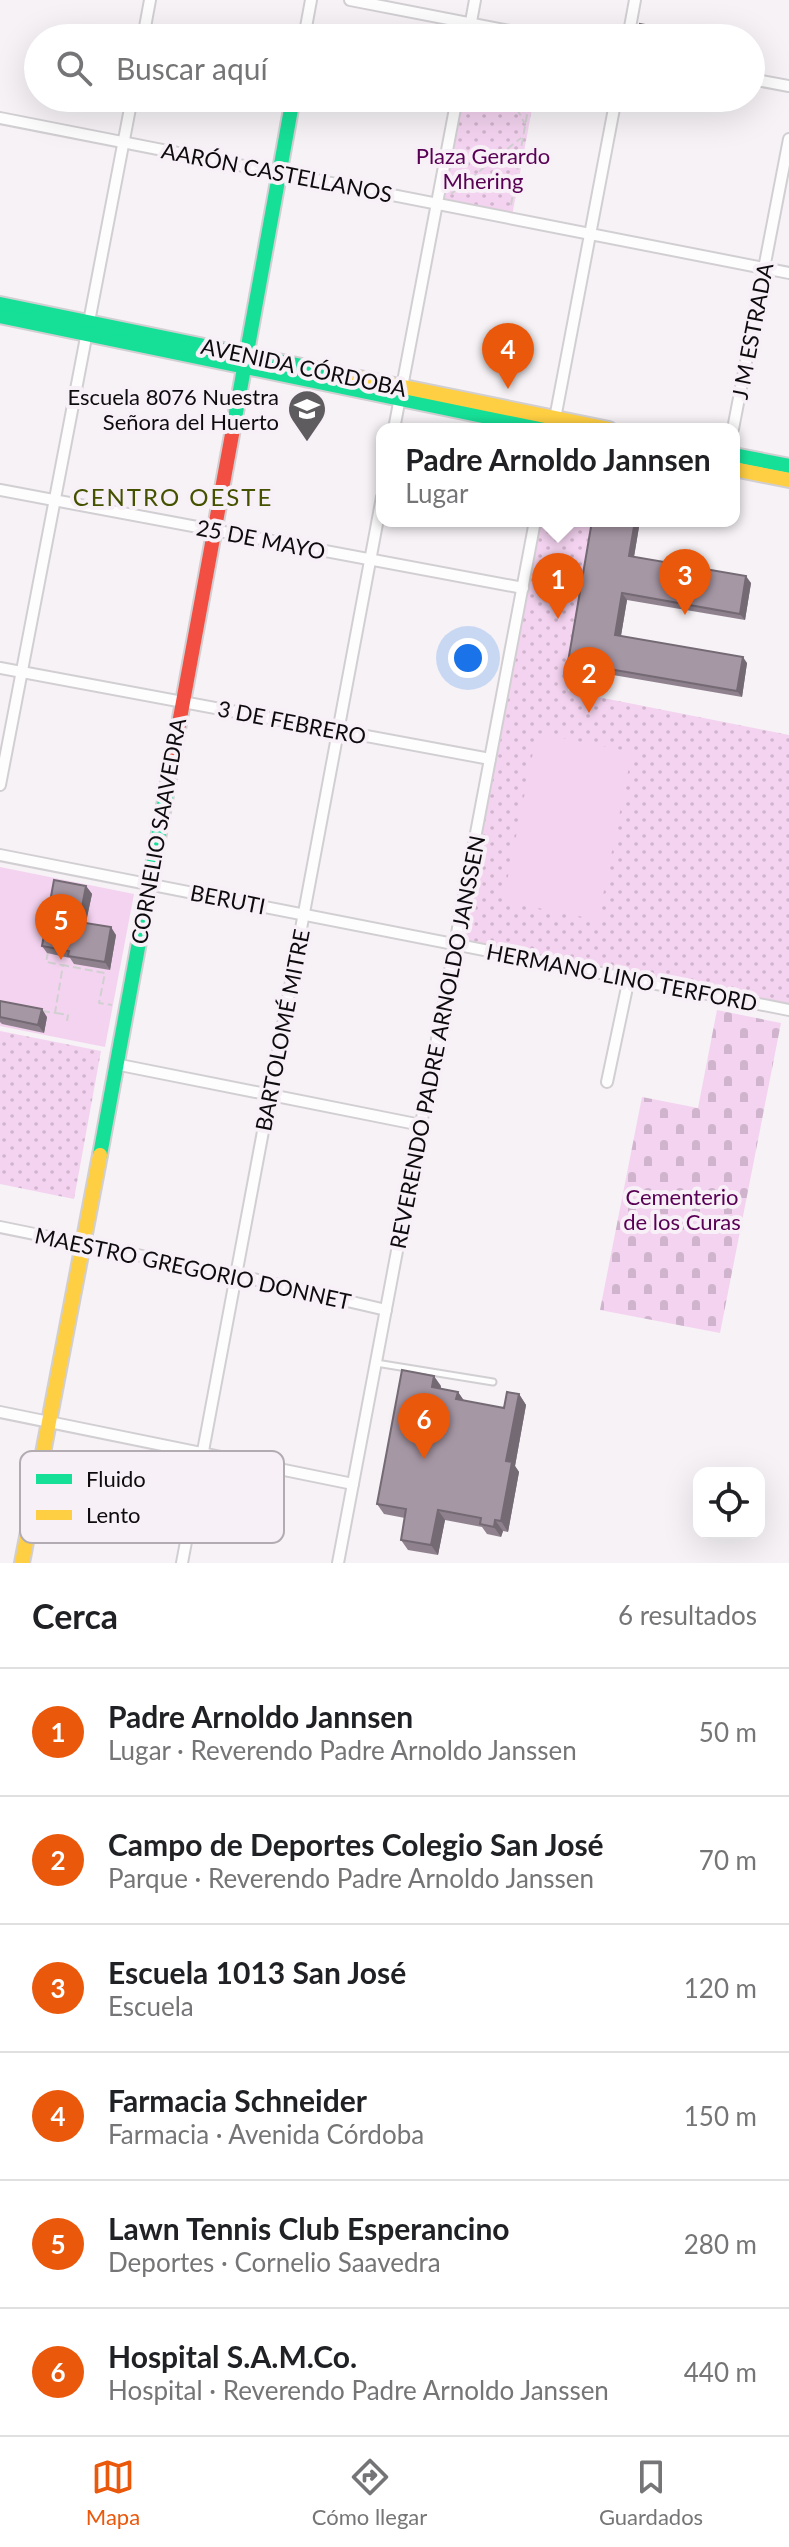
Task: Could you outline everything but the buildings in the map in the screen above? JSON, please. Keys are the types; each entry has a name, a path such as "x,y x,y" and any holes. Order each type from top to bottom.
{"street":[{"path":"146,24 150,0"},
{"path":"307,24 311,0"},
{"path":"350,0 480,24"},
{"path":"471,22 475,0"},
{"path":"631,24 635,0"},
{"path":"765,82 789,86"},
{"path":"0,785 129,112"},
{"name":"CORNELIO SAAVEDRA","path":"43,1451 84,1243 290,112"},
{"path":"395,423 441,202 455,112"},
{"path":"551,423 613,112"},
{"name":"AARÓN CASTELLANOS","path":"0,118 441,202 789,273"},
{"name":"J M ESTRADA","path":"734,423 789,139"},
{"name":"AVENIDA CÓRDOBA","path":"0,304 88,328 542,423"},
{"name":"AVENIDA CÓRDOBA","path":"0,316 88,328"},
{"path":"740,456 789,466"},
{"path":"740,470 789,480"},
{"name":"25 DE MAYO","path":"0,490 523,588"},
{"name":"BARTOLOMÉ MITRE","path":"201,1451 377,527"},
{"name":"REVERENDO PADRE ARNOLDO JANSSEN","path":"338,1563 534,527"},
{"name":"3 DE FEBRERO","path":"0,668 490,759"},
{"name":"BERUTI","path":"0,855 455,944"},
{"name":"HERMANO LINO TERFORD","path":"455,944 789,1010"},
{"path":"607,1082 629,978"},
{"path":"115,1064 421,1125"},
{"name":"MAESTRO GREGORIO DONNET","path":"0,1227 236,1275 386,1310"},
{"path":"0,1412 191,1451"},
{"path":"284,1470 353,1484"},
{"name":"CORNELIO SAAVEDRA","path":"22,1563 26,1543"},
{"name":"BARTOLOMÉ MITRE","path":"182,1563 185,1543"}],"lane":[{"path":"376,1363 493,1382"}],"path":[{"path":"518,112 525,125"},
{"path":"510,212 527,112"},
{"path":"441,202 523,136"},
{"path":"48,948 46,962 105,973 99,1003 125,1007"},
{"path":"55,1013 63,965"},
{"path":"41,1010 68,1015 67,1021"}],"green space":[{"name":"Plaza Gerardo Mhering","path":"456,112 531,112 512,216 440,202"},
{"path":"534,527 596,527 568,691 789,735 789,1010 455,944"},
{"path":"537,733 632,752 598,920 503,901"},
{"path":"0,867 134,894 105,1047 0,1026"},
{"name":"Cementerio de los Curas","path":"717,1010 781,1023 720,1333 600,1310 642,1097 698,1108"},
{"path":"0,1031 101,1051 74,1199 0,1184"}],"traffic: fast":[{"path":"233,429 290,112"},
{"path":"0,304 350,376"},
{"path":"0,316 517,423"},
{"path":"740,456 789,466"},
{"path":"100,1155 174,751"}],"traffic: slow":[{"path":"350,376 580,423"},
{"path":"740,470 789,480"},
{"path":"43,1451 100,1155"},
{"path":"22,1563 26,1543"}],"traffic: jam":[{"path":"174,751 233,429"}],"place":[{"name":"Farmacia Schneider","path":"508,389"},
{"name":"Escuela 8076 Nuestra Señora del Huerto","path":"307,443"},
{"name":"Escuela 1013 San José","path":"685,615"},
{"name":"Padre Arnoldo Jannsen","path":"558,619"},
{"name":"Campo de Deportes Colegio San José","path":"589,713"},
{"name":"Lawn Tennis Club Esperancino","path":"61,960"},
{"name":"Hospital S.A.M.Co.","path":"424,1459"}],"district":[{"name":"CENTRO OESTE","path":"173,496"}]}
